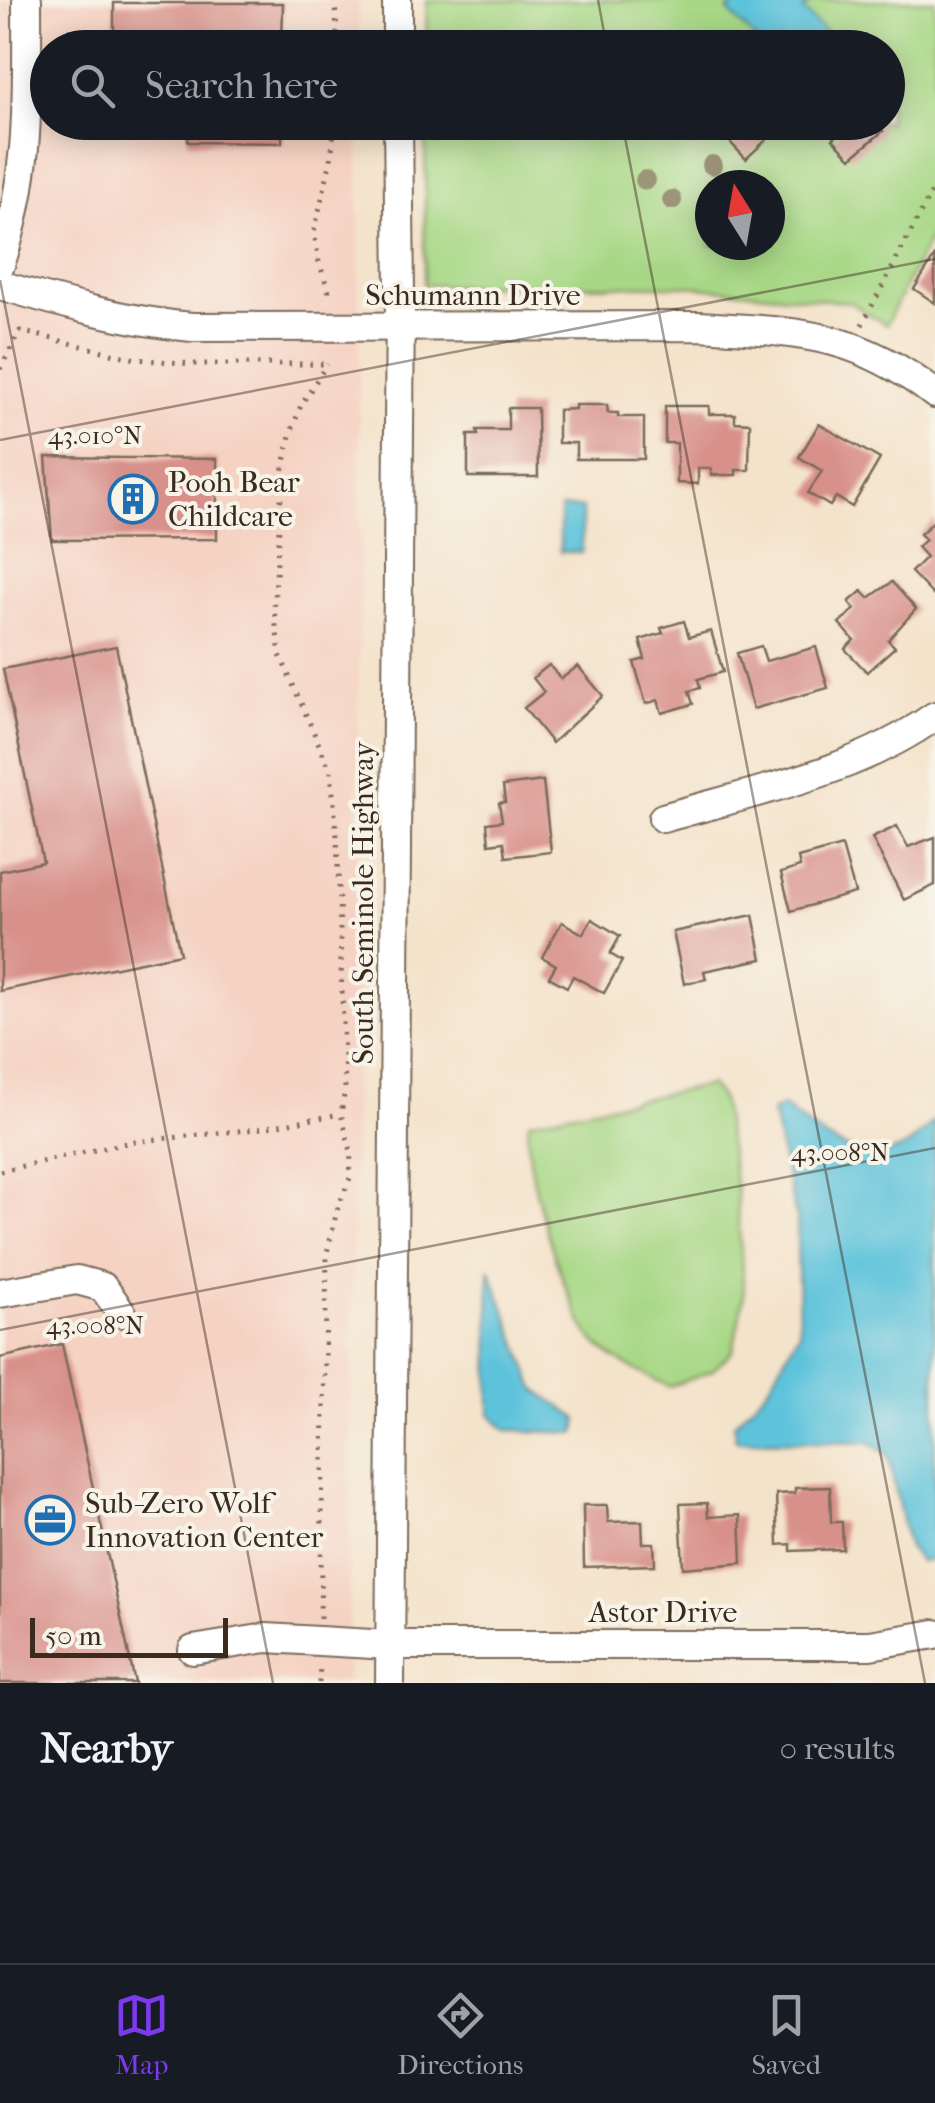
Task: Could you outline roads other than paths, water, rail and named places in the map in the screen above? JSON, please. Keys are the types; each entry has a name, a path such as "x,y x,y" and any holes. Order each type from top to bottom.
{"street":[{"path":"0,265 23,178 27,138 27,0"},
{"path":"396,0 397,30"},
{"name":"South Seminole Highway","path":"390,1683 398,140"},
{"name":"Schumann Drive","path":"0,284 88,311 192,327 699,326 826,336 880,358 935,394"},
{"path":"663,818 838,768 884,749 935,716"},
{"path":"0,1293 77,1280 103,1288 122,1313"},
{"name":"Astor Drive","path":"193,1650 266,1638 390,1646 870,1645 934,1640"}],"water":[{"path":"740,0 813,0 803,10 823,30 746,30 728,11"},
{"path":"560,508 582,508 582,552 560,552"},
{"path":"783,1106 824,1137 872,1154 905,1147 935,1120 935,1559 920,1561 908,1548 888,1455 869,1442 736,1440 734,1424 768,1388 799,1332 797,1221 772,1112"},
{"path":"489,1268 535,1389 578,1419 576,1433 506,1430 490,1414"}],"place":[{"name":"Pooh Bear Childcare","path":"133,499"},
{"name":"Sub-Zero Wolf Innovation Center","path":"50,1520"}]}
